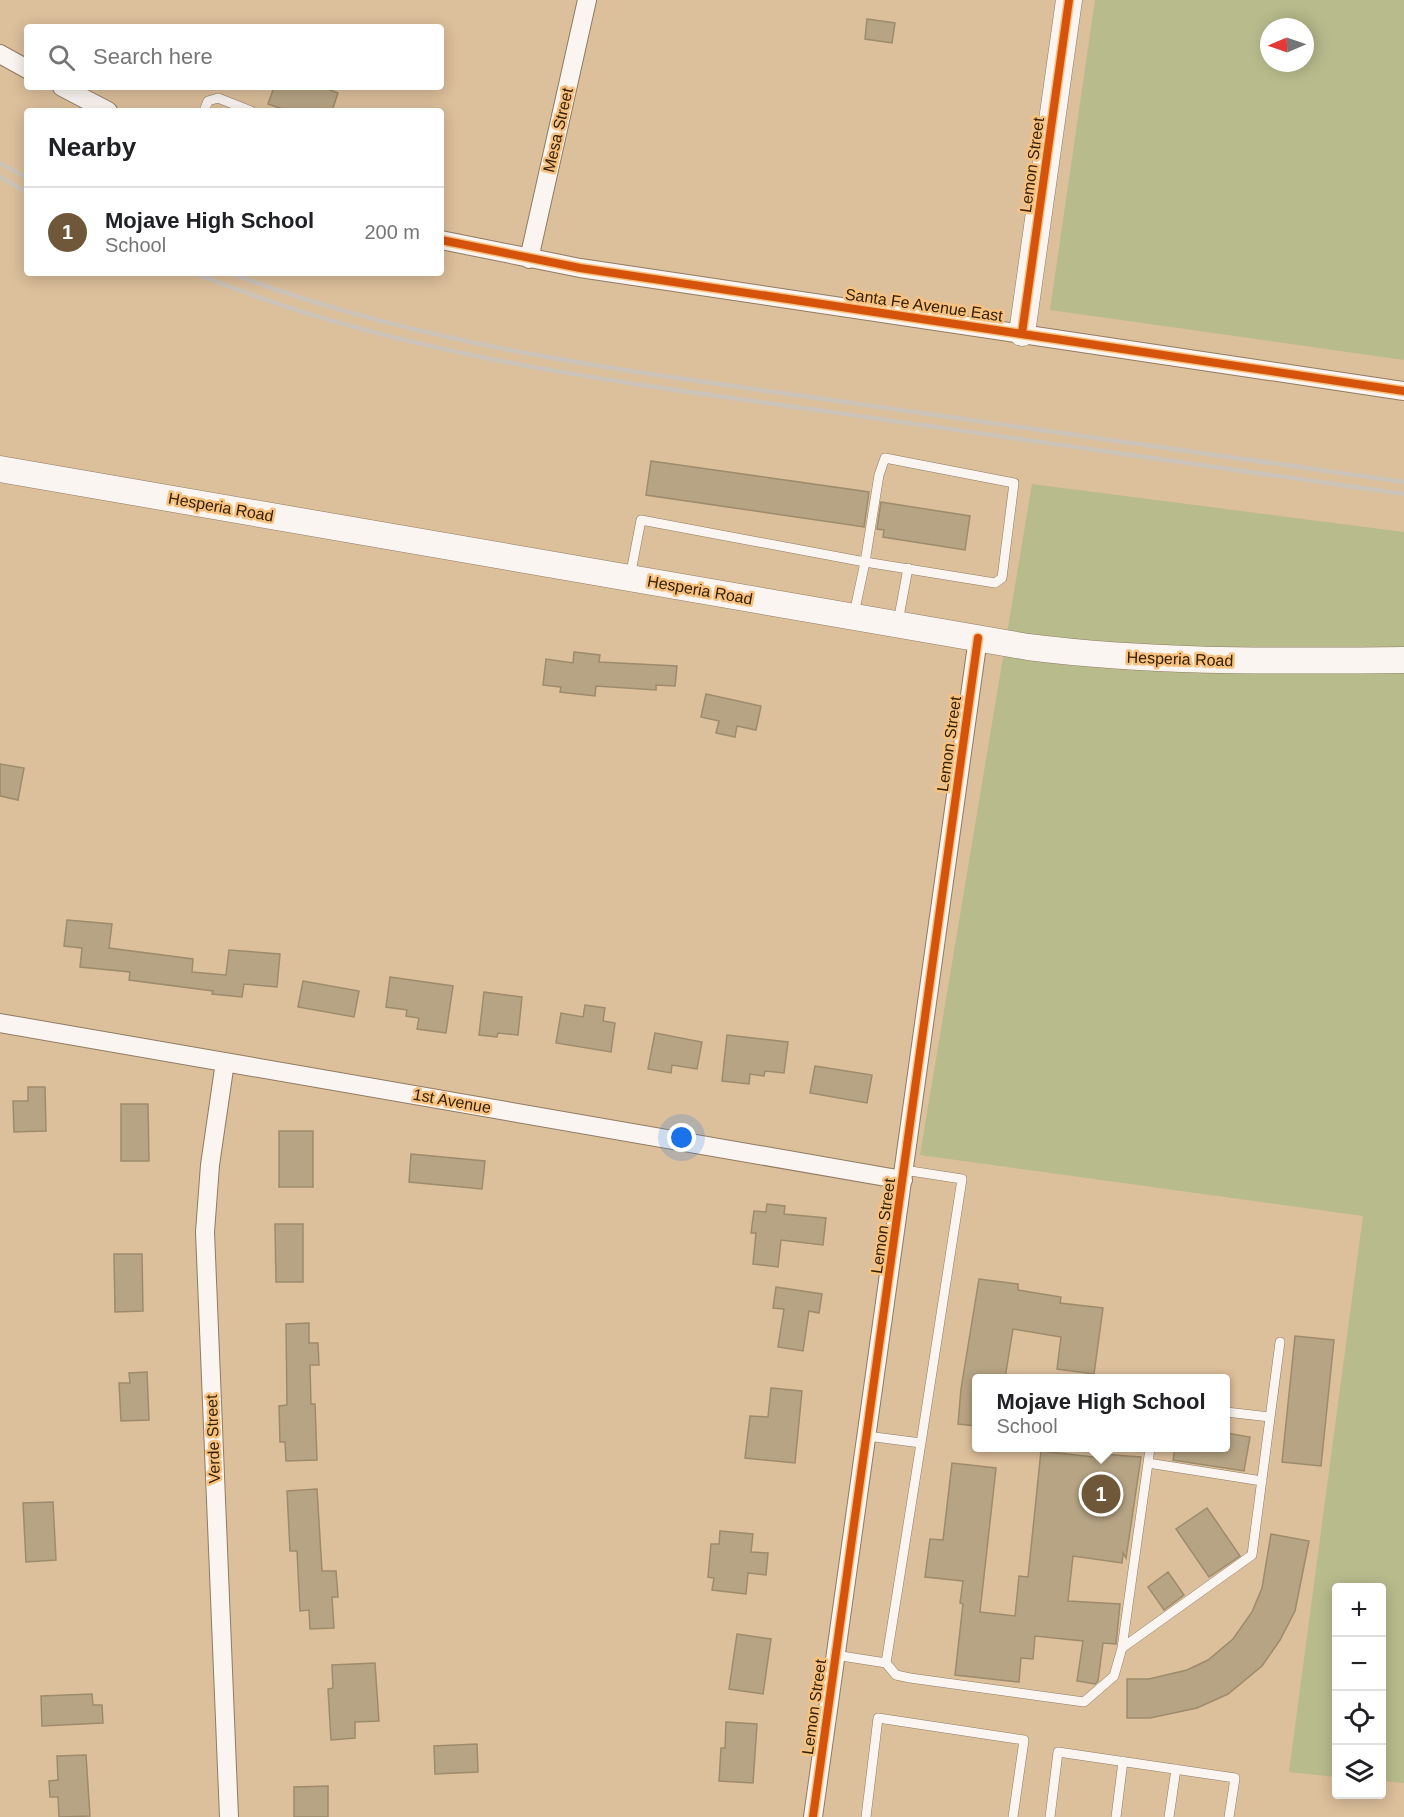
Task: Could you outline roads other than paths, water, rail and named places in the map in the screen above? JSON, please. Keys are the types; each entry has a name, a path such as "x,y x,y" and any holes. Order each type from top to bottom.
{"main road":[{"name":"Lemon Street","path":"1022,333 1069,0"},
{"name":"Hesperia Road","path":"0,469 1069,652 1162,660 1404,660"}],"street":[{"name":"Mesa Street","path":"529,259 587,0"},
{"path":"0,54 24,67"},
{"path":"68,90 102,108"},
{"name":"Santa Fe Avenue East","path":"444,241 529,259 1404,391"},
{"name":"Lemon Street","path":"813,1817 978,638"},
{"name":"1st Avenue","path":"0,1023 904,1175"},
{"name":"Verde Street","path":"225,1062 210,1165 205,1232 229,1817"}],"lane":[{"path":"205,108 208,102 218,98 243,108"},
{"path":"630,578 641,520 865,562 995,583 1002,578 1014,483 885,458 879,475 865,562 853,616"},
{"path":"898,624 908,568"},
{"path":"886,1663 962,1179 904,1175"},
{"path":"1122,1648 1252,1556 1280,1342"},
{"path":"1230,1412 1270,1417"},
{"path":"867,1436 921,1443"},
{"path":"835,1655 886,1663 896,1675 910,1678 1084,1702 1114,1676 1122,1648 1149,1452"},
{"path":"1148,1463 1262,1480"},
{"path":"866,1817 878,1718 1024,1740 1013,1817"},
{"path":"1050,1817 1058,1752 1235,1778 1229,1817"},
{"path":"1116,1817 1123,1761"},
{"path":"1169,1817 1176,1769"}],"railway":[{"path":"0,163 24,176"},
{"path":"0,177 24,190"},
{"path":"203,276 268,301 343,324 494,360 571,374 1404,494"},
{"path":"238,276 300,298 371,318 443,336 589,364 1404,482"}],"place":[{"name":"Mojave High School","path":"1101,1494"}]}
